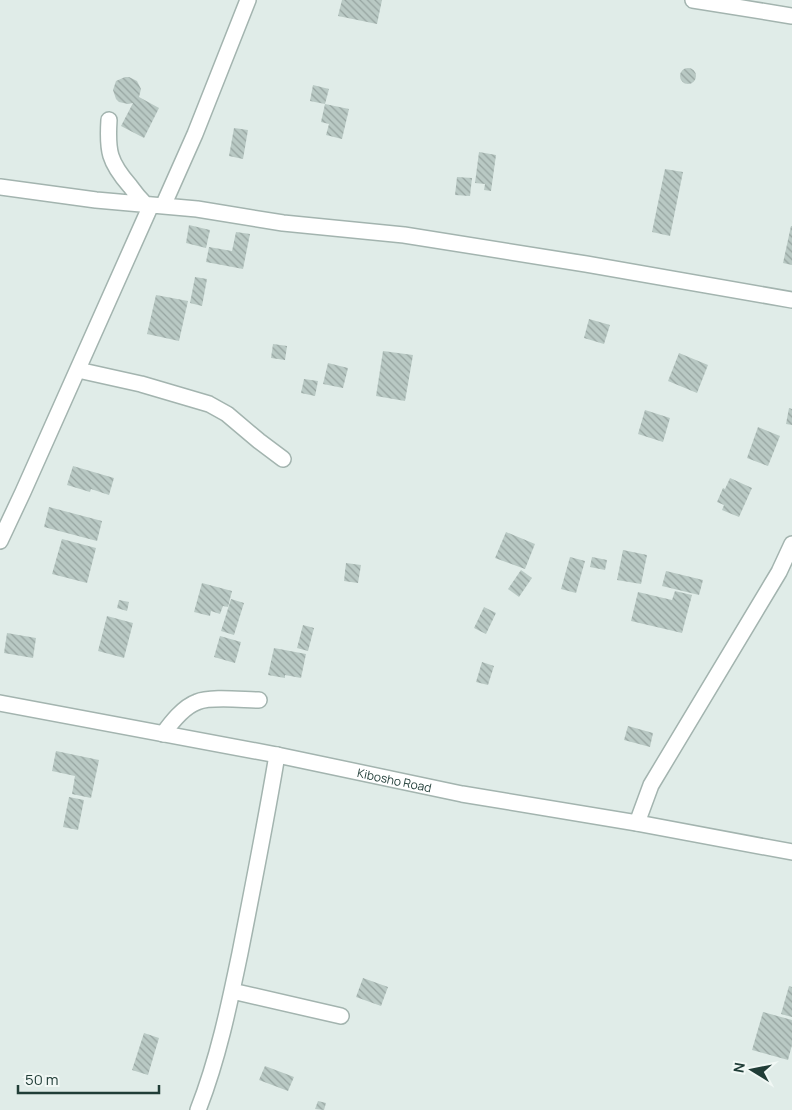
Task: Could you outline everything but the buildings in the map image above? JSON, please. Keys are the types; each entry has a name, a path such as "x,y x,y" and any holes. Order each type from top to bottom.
{"street":[{"path":"0,541 153,205 195,134 248,0"},
{"path":"693,0 792,16"},
{"path":"109,120 108,133 111,158 122,177 137,196 153,205"},
{"path":"0,187 22,191 197,209 283,223 404,235 792,300"},
{"path":"78,370 141,384 209,404 227,414 283,458"},
{"path":"637,823 651,785 779,572 792,544"},
{"path":"163,734 174,720 197,702 219,699 260,700"},
{"name":"Kibosho Road","path":"0,703 277,755 462,794 637,823 792,852"},
{"path":"198,1110 208,1086 218,1052 232,991 263,842 277,755"},
{"path":"232,991 341,1016"}]}
